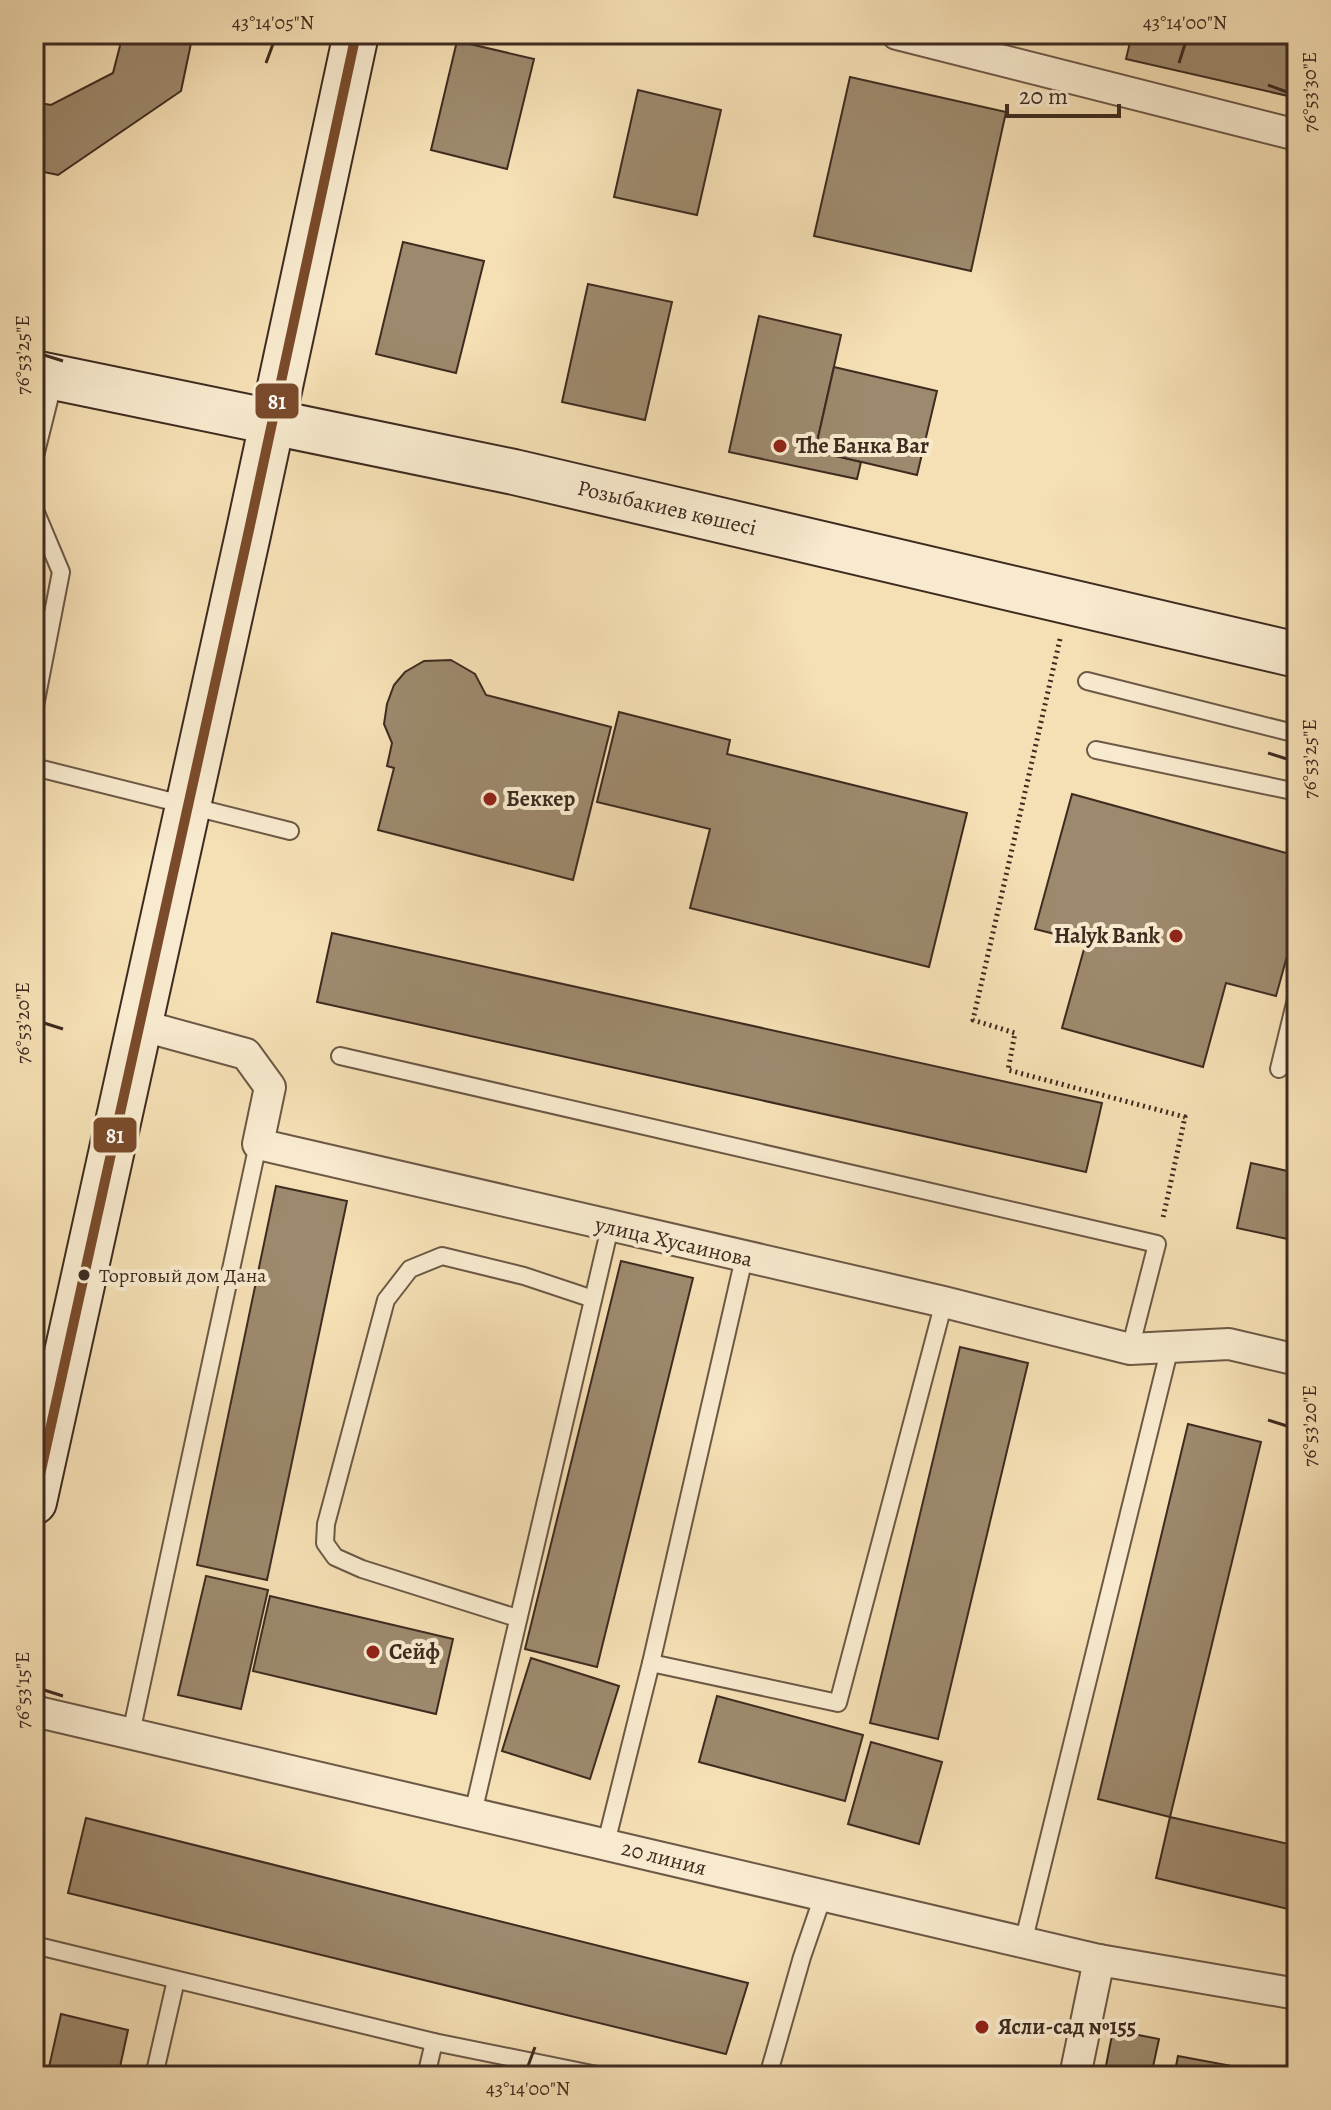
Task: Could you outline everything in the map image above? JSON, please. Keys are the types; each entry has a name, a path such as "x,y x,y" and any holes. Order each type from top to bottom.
{"main road":[{"path":"34,1502 356,34"},
{"name":"Розыбакиев көшесі","path":"44,376 514,472 1297,655"}],"street":[{"path":"897,34 986,50 1297,135"},
{"path":"140,1025 246,1054 270,1087 258,1144"},
{"name":"улица Хусаинова","path":"258,1144 944,1302 1130,1349 1229,1344 1297,1360"},
{"name":"20 линия","path":"34,1711 1023,1943 1099,1960 1297,1994"},
{"path":"1075,2076 1099,1960"}],"lane":[{"path":"34,460 44,376"},
{"path":"34,508 61,572 34,711"},
{"path":"1087,681 1297,734"},
{"path":"1096,750 1297,792"},
{"path":"34,767 290,831"},
{"path":"1279,1069 1297,995"},
{"path":"340,1056 1157,1244 1130,1349"},
{"path":"131,1733 258,1144"},
{"path":"473,1813 610,1227"},
{"path":"517,1618 362,1569 335,1557 325,1543 326,1524 386,1300 410,1269 442,1256 524,1276 593,1299"},
{"path":"606,1843 651,1663 744,1258"},
{"path":"651,1663 838,1703 944,1302"},
{"path":"1023,1943 1170,1347"},
{"path":"768,2076 823,1896"},
{"path":"34,1945 434,2042 602,2076"},
{"path":"154,2076 176,1980"},
{"path":"426,2076 434,2042"}],"path":[{"path":"1068,603 973,1020 1015,1033 1008,1070 1185,1117 1157,1244"}],"building":[{"path":"123,34 193,34 181,91 58,175 34,170 34,102 51,105 113,73"},
{"path":"1132,34 1297,34 1297,59 1288,96 1126,59"},
{"path":"457,41 534,59 507,169 431,150"},
{"path":"850,77 1006,112 971,271 814,236"},
{"path":"638,90 721,110 697,215 614,197"},
{"path":"403,242 484,261 456,373 376,354"},
{"path":"588,284 672,302 645,420 562,402"},
{"path":"759,316 841,335 815,451 861,462 857,479 729,452"},
{"path":"834,367 937,391 917,475 815,451"},
{"name":"Беккер","path":"451,660 475,674 486,695 611,727 573,880 378,830 394,768 387,766 392,743 384,724 394,685 405,672 424,661"},
{"path":"619,712 730,740 727,754 967,813 929,967 690,908 710,829 597,802"},
{"name":"Halyk Bank","path":"1072,794 1297,856 1297,920 1276,996 1226,983 1203,1067 1062,1028 1086,942 1035,929"},
{"path":"332,933 1102,1103 1086,1172 317,1002"},
{"path":"1251,1163 1297,1173 1297,1241 1237,1228"},
{"path":"276,1186 347,1201 267,1580 197,1565"},
{"path":"621,1261 693,1278 597,1667 525,1649"},
{"path":"960,1347 1028,1363 938,1739 870,1723"},
{"path":"1188,1424 1261,1442 1170,1817 1098,1799"},
{"path":"206,1576 268,1590 241,1709 178,1695"},
{"path":"270,1596 453,1639 436,1714 253,1671"},
{"path":"531,1658 619,1686 590,1779 502,1751"},
{"path":"717,1696 863,1735 845,1801 699,1762"},
{"path":"871,1742 942,1762 919,1844 848,1824"},
{"path":"1170,1817 1297,1846 1297,1911 1156,1878"},
{"path":"86,1818 748,1983 726,2054 68,1893"},
{"path":"61,2014 128,2030 118,2076 47,2076"},
{"path":"1113,2030 1159,2039 1151,2076 1104,2076"},
{"path":"1178,2056 1232,2066 1231,2076 1174,2076"}],"transit line":[{"name":"81","path":"34,1502 356,34"}],"place":[{"name":"The Банка Bar","path":"780,446"},
{"name":"Беккер","path":"490,799"},
{"name":"Halyk Bank","path":"1176,936"},
{"name":"Торговый дом Дана","path":"84,1275"},
{"name":"Сейф","path":"373,1652"},
{"name":"Ясли-сад №155","path":"982,2027"}]}
